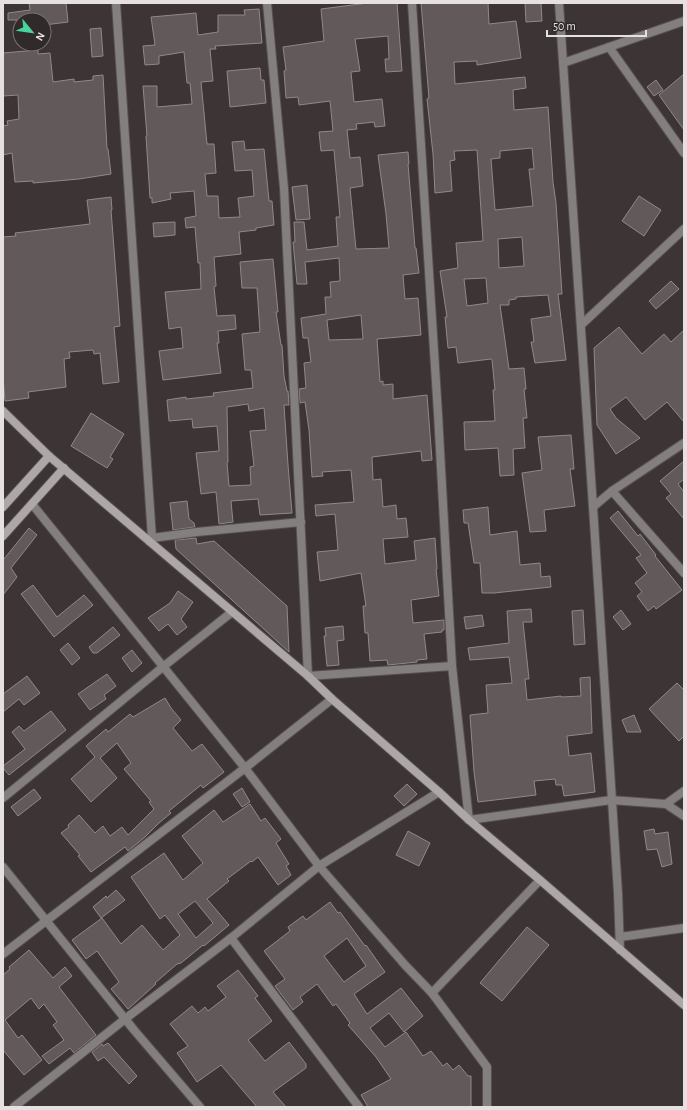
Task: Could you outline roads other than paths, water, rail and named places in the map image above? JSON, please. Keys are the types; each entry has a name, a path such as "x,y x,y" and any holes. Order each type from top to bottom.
{"main road":[{"path":"3,411 49,456 151,540 232,612 308,676 469,820 684,1005"},
{"path":"3,507 49,456"},
{"path":"3,536 64,468"}],"street":[{"path":"116,3 151,540 197,532 301,522"},
{"path":"267,3 284,188 308,676 452,666"},
{"path":"412,3 438,414 452,666 469,820 611,800 666,804 684,816"},
{"path":"559,3 618,893 620,950"},
{"path":"563,63 684,21"},
{"path":"609,47 684,154"},
{"path":"581,325 684,229"},
{"path":"593,506 612,491 684,443"},
{"path":"612,491 684,573"},
{"path":"32,504 245,768 319,866 405,965 432,992 487,1066 487,1107"},
{"path":"3,798 232,612"},
{"path":"3,954 245,768 332,699"},
{"path":"666,804 684,791"},
{"path":"14,1107 125,1019 231,938 319,866 439,792"},
{"path":"3,867 125,1019 200,1107"},
{"path":"432,992 540,880"},
{"path":"620,937 684,928"},
{"path":"231,938 359,1107"}]}
